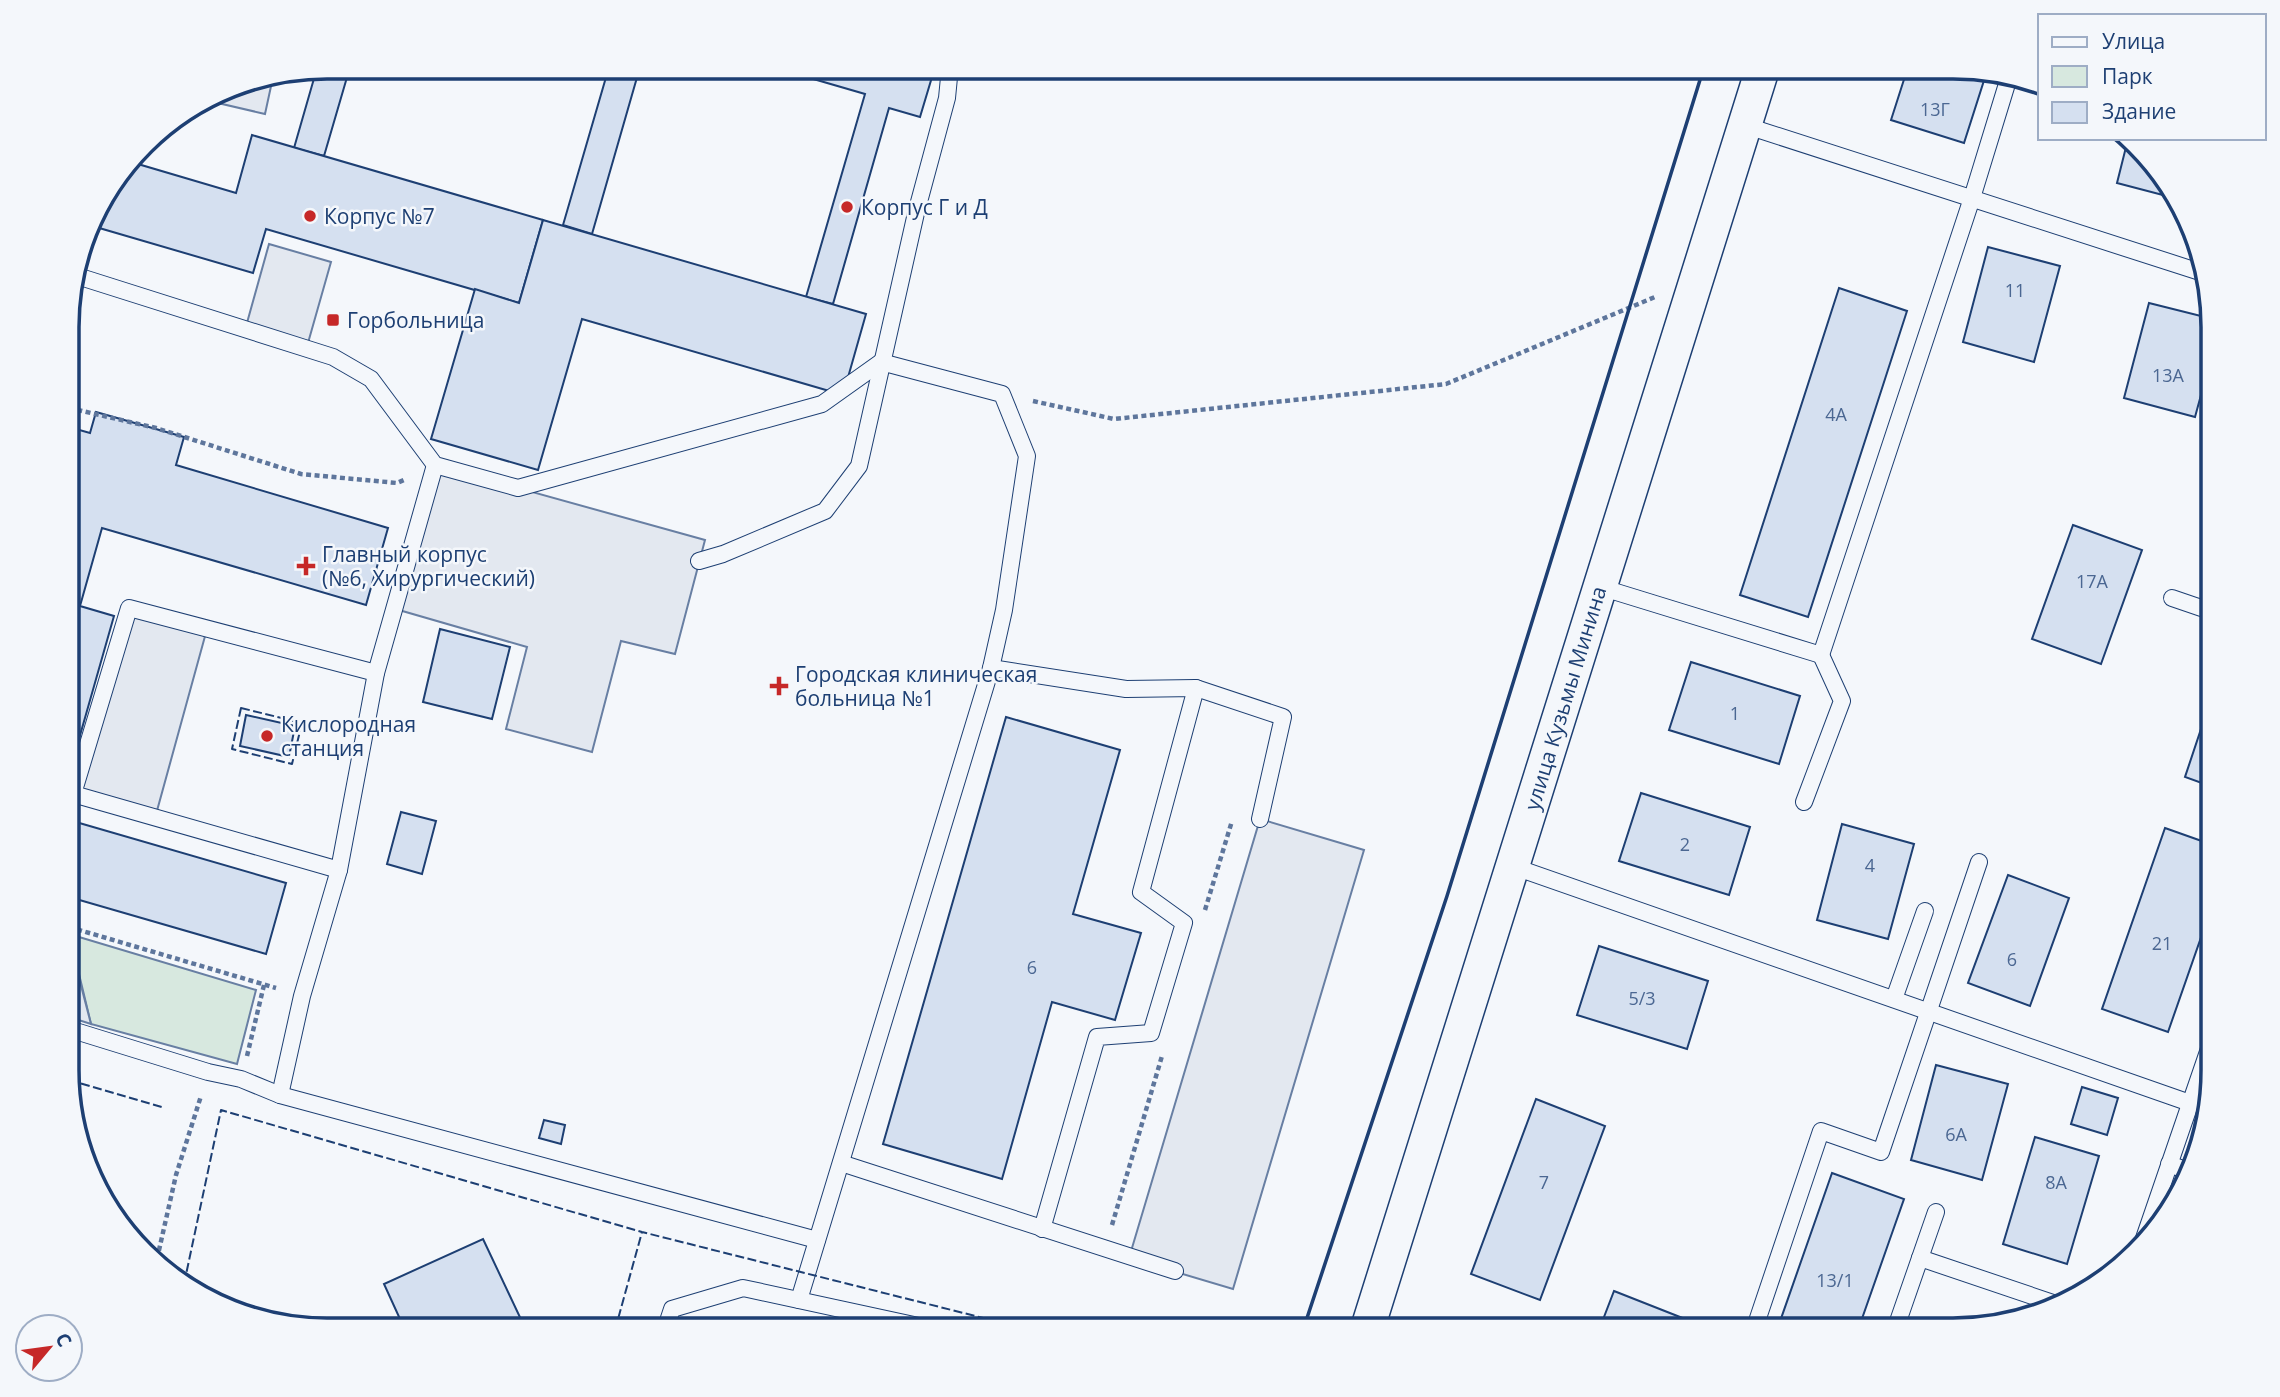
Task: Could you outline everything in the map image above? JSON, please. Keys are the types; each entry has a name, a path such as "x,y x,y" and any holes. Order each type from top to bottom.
{"street":[{"name":"улица Кузьмы Минина","path":"1371,1318 1759,79"}],"lane":[{"path":"699,561 723,554 825,511 859,466 916,214 947,98 949,79"},
{"path":"1804,802 1842,701 1821,655 2007,85"},
{"path":"1744,125 2195,270"},
{"path":"84,278 333,357 371,379 435,465 518,488 822,404 881,362"},
{"path":"799,1300 991,668 1004,610 1027,456 1002,394 881,362"},
{"path":"280,1095 302,996 339,870 376,673 435,465"},
{"path":"1600,587 1821,655"},
{"path":"2172,598 2201,608"},
{"path":"79,777 129,608 376,673"},
{"path":"991,668 1126,689 1196,688 1283,716 1260,819"},
{"path":"1042,1230 1097,1037 1151,1033 1184,923 1141,892 1196,688"},
{"path":"79,795 339,870"},
{"path":"1758,1318 1821,1131 1881,1152 1979,862"},
{"path":"1512,866 2190,1103"},
{"path":"1894,999 1925,911"},
{"path":"79,1032 208,1072 241,1079 280,1095 817,1240"},
{"path":"2150,1221 2201,1071"},
{"path":"841,1163 1175,1271"},
{"path":"2169,1164 2181,1168"},
{"path":"1899,1318 1936,1212"},
{"path":"1920,1258 2045,1300"},
{"path":"669,1318 672,1309 743,1288 882,1318"}],"path":[{"path":"1002,394 1114,419 1446,384 1696,280"},
{"path":"79,410 156,428 301,474 397,483 435,465"},
{"path":"79,930 264,985 241,1079"},
{"path":"158,1253 176,1175 208,1072"}],"green space":[{"path":"79,937 256,990 237,1064 91,1024 79,974"}],"shaded area":[{"path":"271,85 265,114 219,103"},
{"path":"269,244 331,262 306,350 245,330"},
{"path":"435,465 705,540 675,654 621,641 592,752 506,729 527,647 392,608"},
{"path":"126,606 207,629 155,818 79,797 79,778"},
{"path":"1260,819 1364,850 1233,1289 1129,1258"},
{"path":"79,978 91,1024 79,1020"}],"building":[{"path":"314,79 346,79 324,156 294,148"},
{"path":"606,79 637,79 592,234 563,225"},
{"name":"Корпус Г и Д","path":"813,79 931,79 920,117 889,108 833,304 806,297 865,94"},
{"path":"1904,79 1984,81 1964,143 1891,120"},
{"name":"Корпус №7","path":"252,135 543,220 519,303 266,229 253,273 100,228 112,203 139,164 236,193"},
{"path":"2126,148 2163,195 2117,183"},
{"path":"543,220 866,314 843,395 582,319 538,470 431,439 475,289 519,303"},
{"path":"1988,247 2060,266 2034,362 1963,342"},
{"path":"1839,288 1907,311 1808,617 1740,595"},
{"path":"2149,303 2201,316 2201,395 2195,417 2124,398"},
{"name":"Главный корпус (№6, Хирургический)","path":"96,412 184,437 176,465 388,528 366,605 102,528 80,606 114,616 79,739 79,430 90,433"},
{"path":"2073,525 2142,550 2101,664 2032,639"},
{"path":"440,629 510,647 492,719 423,702"},
{"path":"1691,662 1800,696 1779,764 1669,730"},
{"name":"Кислородная станция","path":"246,715 295,726 289,757 240,746"},
{"path":"1006,717 1120,750 1073,914 1141,933 1115,1020 1052,1002 1002,1179 883,1144"},
{"path":"2201,729 2201,783 2185,777"},
{"path":"1641,793 1750,827 1729,895 1619,861"},
{"path":"401,812 436,821 422,874 387,864"},
{"path":"79,823 286,883 266,954 79,900"},
{"path":"1842,824 1914,844 1888,939 1817,920"},
{"path":"2165,828 2201,841 2201,937 2168,1032 2102,1009"},
{"path":"2008,875 2069,898 2030,1006 1968,983"},
{"path":"1599,946 1708,981 1687,1049 1577,1015"},
{"path":"1936,1065 2008,1084 1982,1180 1911,1160"},
{"path":"2082,1087 2118,1098 2107,1135 2071,1124"},
{"path":"1536,1099 1605,1126 1540,1300 1471,1274"},
{"path":"544,1120 565,1125 561,1144 539,1138"},
{"path":"2035,1137 2099,1156 2067,1264 2003,1244"},
{"path":"1832,1173 1904,1199 1862,1318 1781,1318"},
{"path":"483,1239 520,1318 400,1318 384,1284"},
{"path":"1614,1291 1683,1318 1604,1318"}],"fence":[{"path":"241,708 302,723 292,764 232,749 241,708"},
{"path":"79,1083 165,1108"},
{"path":"186,1274 221,1110 642,1232 983,1318"},
{"path":"618,1318 642,1232"}],"wall":[{"path":"1307,1318 1447,896 1700,79"}],"place":[{"name":"Корпус Г и Д","path":"847,207"},
{"name":"Корпус №7","path":"310,216"},
{"name":"Горбольница","path":"333,320"},
{"name":"Главный корпус (№6, Хирургический)","path":"306,566"},
{"name":"Городская клиническая больница №1","path":"779,686"},
{"name":"Кислородная станция","path":"267,736"}]}
